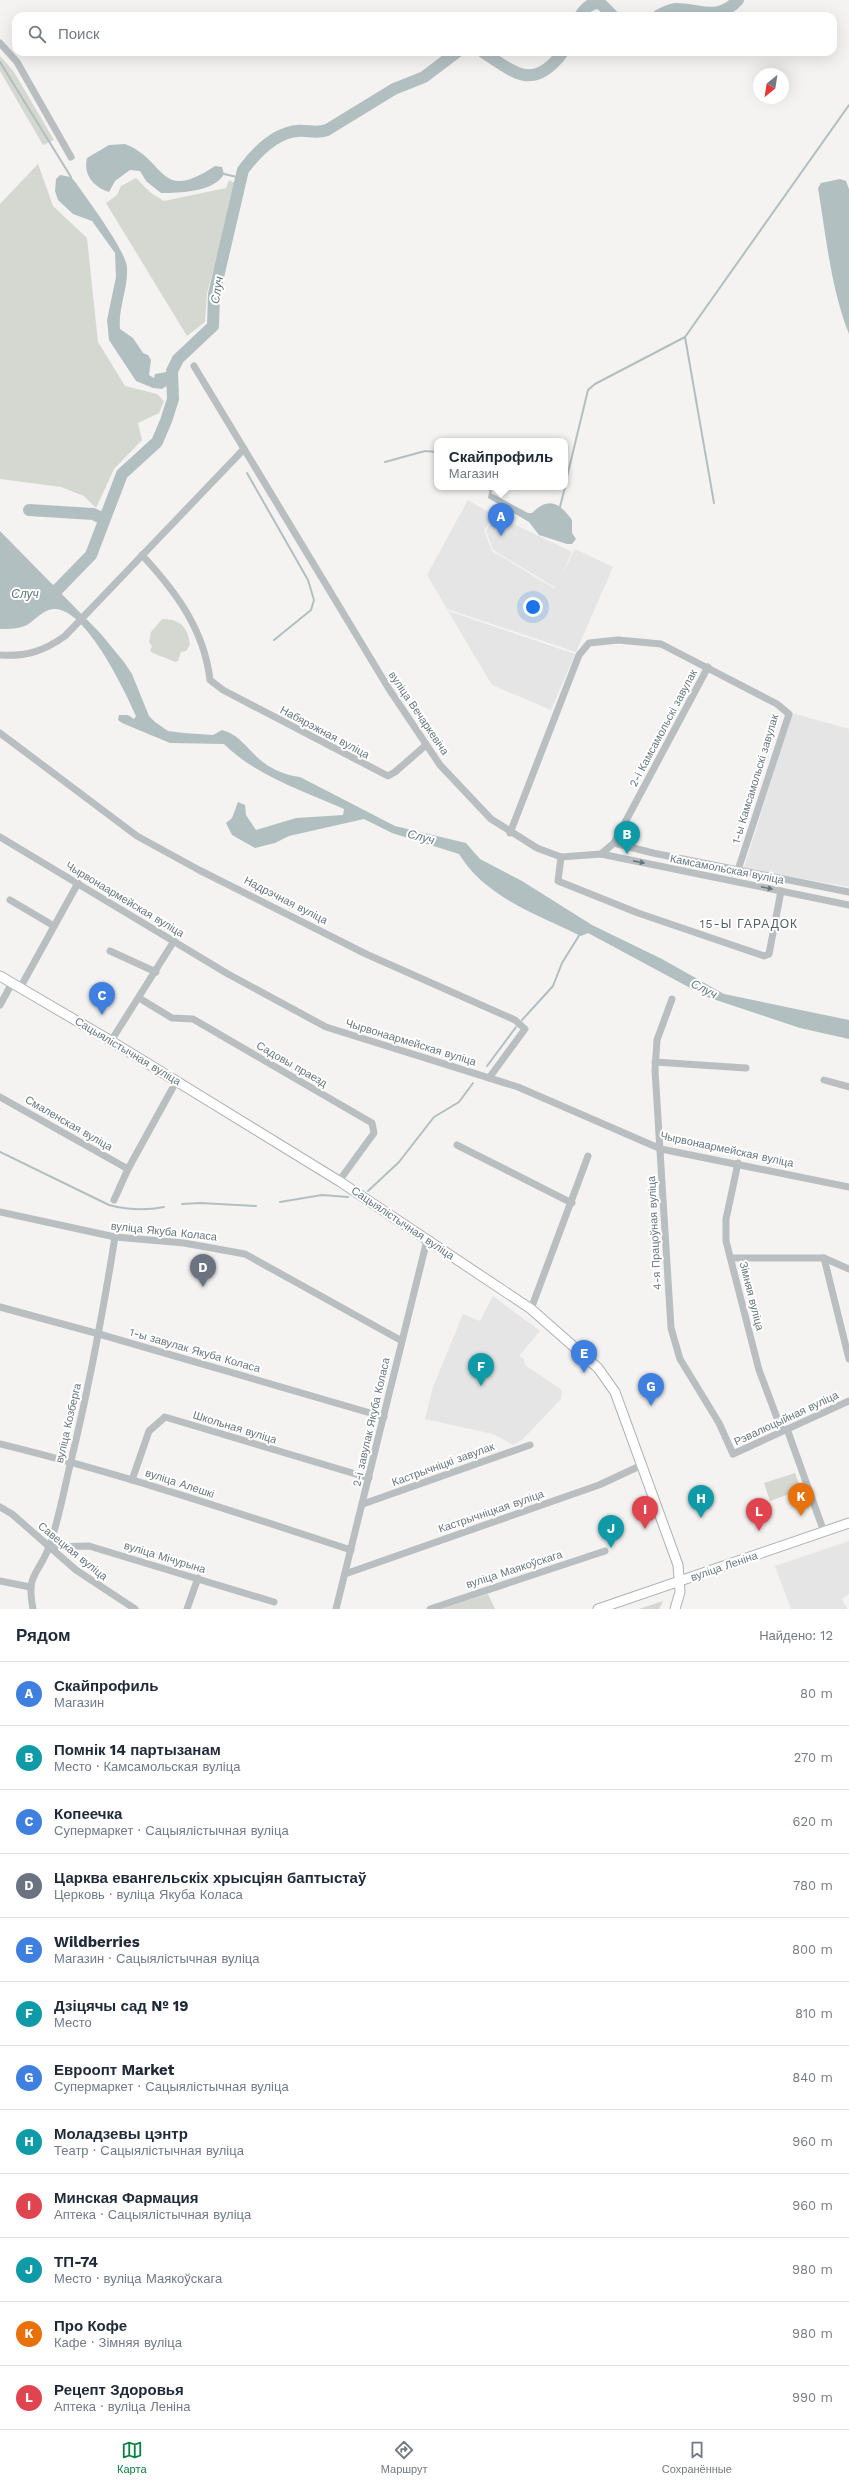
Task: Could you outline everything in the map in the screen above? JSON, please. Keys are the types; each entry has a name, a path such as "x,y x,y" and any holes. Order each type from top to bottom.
{"main road":[{"name":"Сацыялістычная вуліца","path":"0,976 177,1080 339,1181 531,1309 604,1375 622,1408 678,1565 681,1580"},
{"name":"вуліца Леніна","path":"598,1609 849,1523"},
{"path":"675,1609 681,1580"}],"street":[{"path":"0,43 17,62 71,157"},
{"path":"0,655 14,656 41,652 54,644 76,626 244,449 194,366"},
{"name":"вуліца Вечаркевіча","path":"244,449 329,591 426,745 459,786 491,819 510,833 536,848 561,857 581,858 601,854"},
{"name":"Набярэжная вуліца","path":"142,555 162,576 197,629 207,656 210,680 245,703 388,776 395,772 426,745"},
{"name":"2-і Камсамольскі завулак","path":"510,833 579,655 590,643 618,640 661,644 708,667 614,843 601,854"},
{"name":"1-ы Камсамольскі завулак","path":"708,667 777,704 789,714 738,870"},
{"name":"Надрэчная вуліца","path":"0,733 144,840 199,870 366,954 514,1020 525,1029 489,1078"},
{"name":"Чырвонаармейская вуліца","path":"0,837 174,941 313,1021 518,1087 661,1149 849,1187"},
{"name":"Камсамольская вуліца","path":"614,843 849,892"},
{"name":"Камсамольская вуліца","path":"601,854 849,904"},
{"path":"561,857 558,881 638,913 764,956 769,954 781,890"},
{"path":"0,1005 16,985 54,926 78,884"},
{"path":"10,900 54,926"},
{"path":"111,1041 156,972 174,941"},
{"path":"110,951 156,972"},
{"name":"Садовы праезд","path":"139,998 172,1018 193,1019 372,1123 374,1133 339,1181"},
{"name":"4-я Працоўная вуліца","path":"672,999 660,1026 655,1062 661,1149 666,1273 674,1344 680,1359 718,1423 733,1454"},
{"path":"655,1062 746,1068"},
{"path":"114,1200 128,1169 177,1080"},
{"path":"824,1080 849,1087"},
{"name":"Смаленская вуліца","path":"0,1097 128,1169"},
{"path":"457,1145 572,1203"},
{"path":"531,1309 572,1203 588,1156"},
{"name":"Зімняя вуліца","path":"738,1164 726,1220 726,1241 759,1370 824,1532"},
{"name":"вуліца Якуба Коласа","path":"0,1212 115,1237 192,1244 246,1254 402,1341"},
{"name":"вуліца Козберга","path":"33,1609 30,1587 35,1569 48,1547 71,1462 99,1334 115,1237"},
{"name":"2-і завулак Якуба Коласа","path":"336,1609 427,1240"},
{"path":"731,1258 824,1258 849,1269"},
{"path":"824,1258 849,1359"},
{"name":"1-ы завулак Якуба Коласа","path":"0,1308 99,1334 384,1417"},
{"name":"Рэвалюцыйная вуліца","path":"733,1454 849,1401"},
{"name":"Школьная вуліца","path":"132,1480 149,1431 165,1417 369,1478"},
{"name":"вуліца Алешкі","path":"0,1444 71,1462 132,1480 351,1550"},
{"name":"Кастрычніцкі завулак","path":"363,1504 530,1445"},
{"name":"Кастрычніцкая вуліца","path":"345,1574 599,1485 642,1465"},
{"name":"Савецкая вуліца","path":"0,1507 12,1514 48,1547 96,1584 135,1609"},
{"name":"вуліца Мічурына","path":"48,1547 89,1546 274,1602"},
{"name":"вуліца Маякоўскага","path":"430,1609 605,1551"},
{"path":"187,1609 198,1578"},
{"path":"0,1580 30,1587"}],"shaded area":[{"path":"0,56 14,72 54,140 43,145 0,71"},
{"path":"38,164 53,206 87,238 98,342 125,386 157,394 164,401 159,413 138,423 142,440 114,469 96,508 84,496 61,487 0,479 0,204"},
{"path":"136,178 151,193 164,201 226,188 229,180 237,184 207,293 205,322 187,336 106,203 117,195 121,186"},
{"path":"468,500 494,515 484,531 492,551 555,589 575,549 613,567 576,652 447,609 427,575"},
{"path":"495,515 572,552 556,588 493,550 486,531"},
{"path":"448,611 575,654 551,710 492,685"},
{"path":"162,619 178,622 187,633 190,645 186,651 181,652 178,661 175,662 150,651 152,646 149,642 151,632"},
{"path":"792,713 849,729 849,887 744,868"},
{"path":"493,1296 540,1331 519,1356 524,1359 525,1365 562,1390 561,1399 522,1440 513,1445 493,1434 425,1419 433,1387 463,1314 480,1321"},
{"path":"795,1473 801,1490 770,1501 764,1483"},
{"path":"849,1541 849,1594 842,1599 847,1609 791,1609 775,1566"},
{"path":"488,1594 495,1609 441,1609"},
{"path":"663,1601 659,1609 639,1609"}],"water":[{"path":"125,144 139,151 164,175 173,180 183,181 196,177 215,166 222,167 224,174 213,185 205,188 187,192 161,193 146,181 140,171 130,170 115,181 109,192 103,190 90,179 86,169 87,158 109,145"},
{"path":"60,175 71,177 76,183 121,250 127,268 127,276 120,314 120,329 133,338 143,353 148,355 151,360 149,375 154,378 155,374 172,371 173,382 162,389 153,388 136,381 109,340 107,320 116,277 115,253 92,221 73,214 58,200 55,191 56,179"},
{"path":"840,179 846,181 849,189 849,334 833,281 818,188 821,183"},
{"path":"489,492 528,513 532,513 548,503 558,506 563,509 572,520 572,533 576,539 572,544 567,544 539,535 529,522 488,498"},
{"name":"Случ","path":"0,531 101,634 132,674 149,716 168,731 213,735 222,730 232,734 240,739 259,759 269,766 281,772 300,777 395,826 466,843 480,859 522,881 592,925 662,959 724,994 849,1020 849,1039 800,1028 707,997 588,933 581,936 514,903 483,882 470,869 459,854 392,833 364,819 289,836 275,843 255,848 232,835 226,823 232,818 238,802 245,805 246,815 256,830 296,818 343,815 344,809 265,774 237,755 224,744 170,743 122,723 118,720 119,715 128,715 134,719 136,716 123,688 102,652 90,635 78,621 65,612 53,609 49,610 42,613 27,625 0,629"}],"waterway":[{"name":"Случ","path":"720,12 730,7 738,0"},
{"name":"Случ","path":"583,12 588,6 600,3 609,12"},
{"name":"Случ","path":"667,12 676,9 700,12"},
{"name":"Случ","path":"42,593 57,590 91,555 122,474 157,442 173,399 172,371 178,359 213,326 214,294 243,170 253,157 273,140 297,131 319,132 327,130 394,89 424,77 452,56"},
{"name":"Случ","path":"489,56 505,67 524,75 534,75 543,72 560,56"},
{"path":"0,62 71,177"},
{"path":"568,473 588,390 595,384 685,337 849,105"},
{"path":"224,174 241,178"},
{"path":"685,337 714,503"},
{"path":"385,462 425,451 434,452"},
{"path":"247,473 308,580 314,600 311,610 274,640"},
{"path":"560,507 564,490"},
{"path":"29,510 93,514 104,519"},
{"path":"522,1020 553,986 562,963 580,934"},
{"path":"487,1066 516,1027"},
{"path":"368,1191 399,1162 434,1117 459,1102 473,1083"},
{"path":"0,1152 109,1205 136,1209 164,1207"},
{"path":"280,1202 322,1195 348,1197"},
{"path":"182,1204 200,1203 256,1206"}],"place":[{"name":"Скайпрофиль","path":"501,536"},
{"name":"Помнік 14 партызанам","path":"627,854"},
{"name":"Копеечка","path":"102,1015"},
{"name":"Царква евангельскіх хрысціян баптыстаў","path":"203,1287"},
{"name":"Wildberries","path":"584,1373"},
{"name":"Дзіцячы сад № 19","path":"481,1386"},
{"name":"Евроопт Market","path":"651,1406"},
{"name":"Про Кофе","path":"801,1516"},
{"name":"Моладзевы цэнтр","path":"701,1518"},
{"name":"Минская Фармация","path":"645,1529"},
{"name":"Рецепт Здоровья","path":"759,1531"},
{"name":"ТП-74","path":"611,1548"}],"district":[{"name":"15-Ы ГАРАДОК","path":"749,924"}]}
